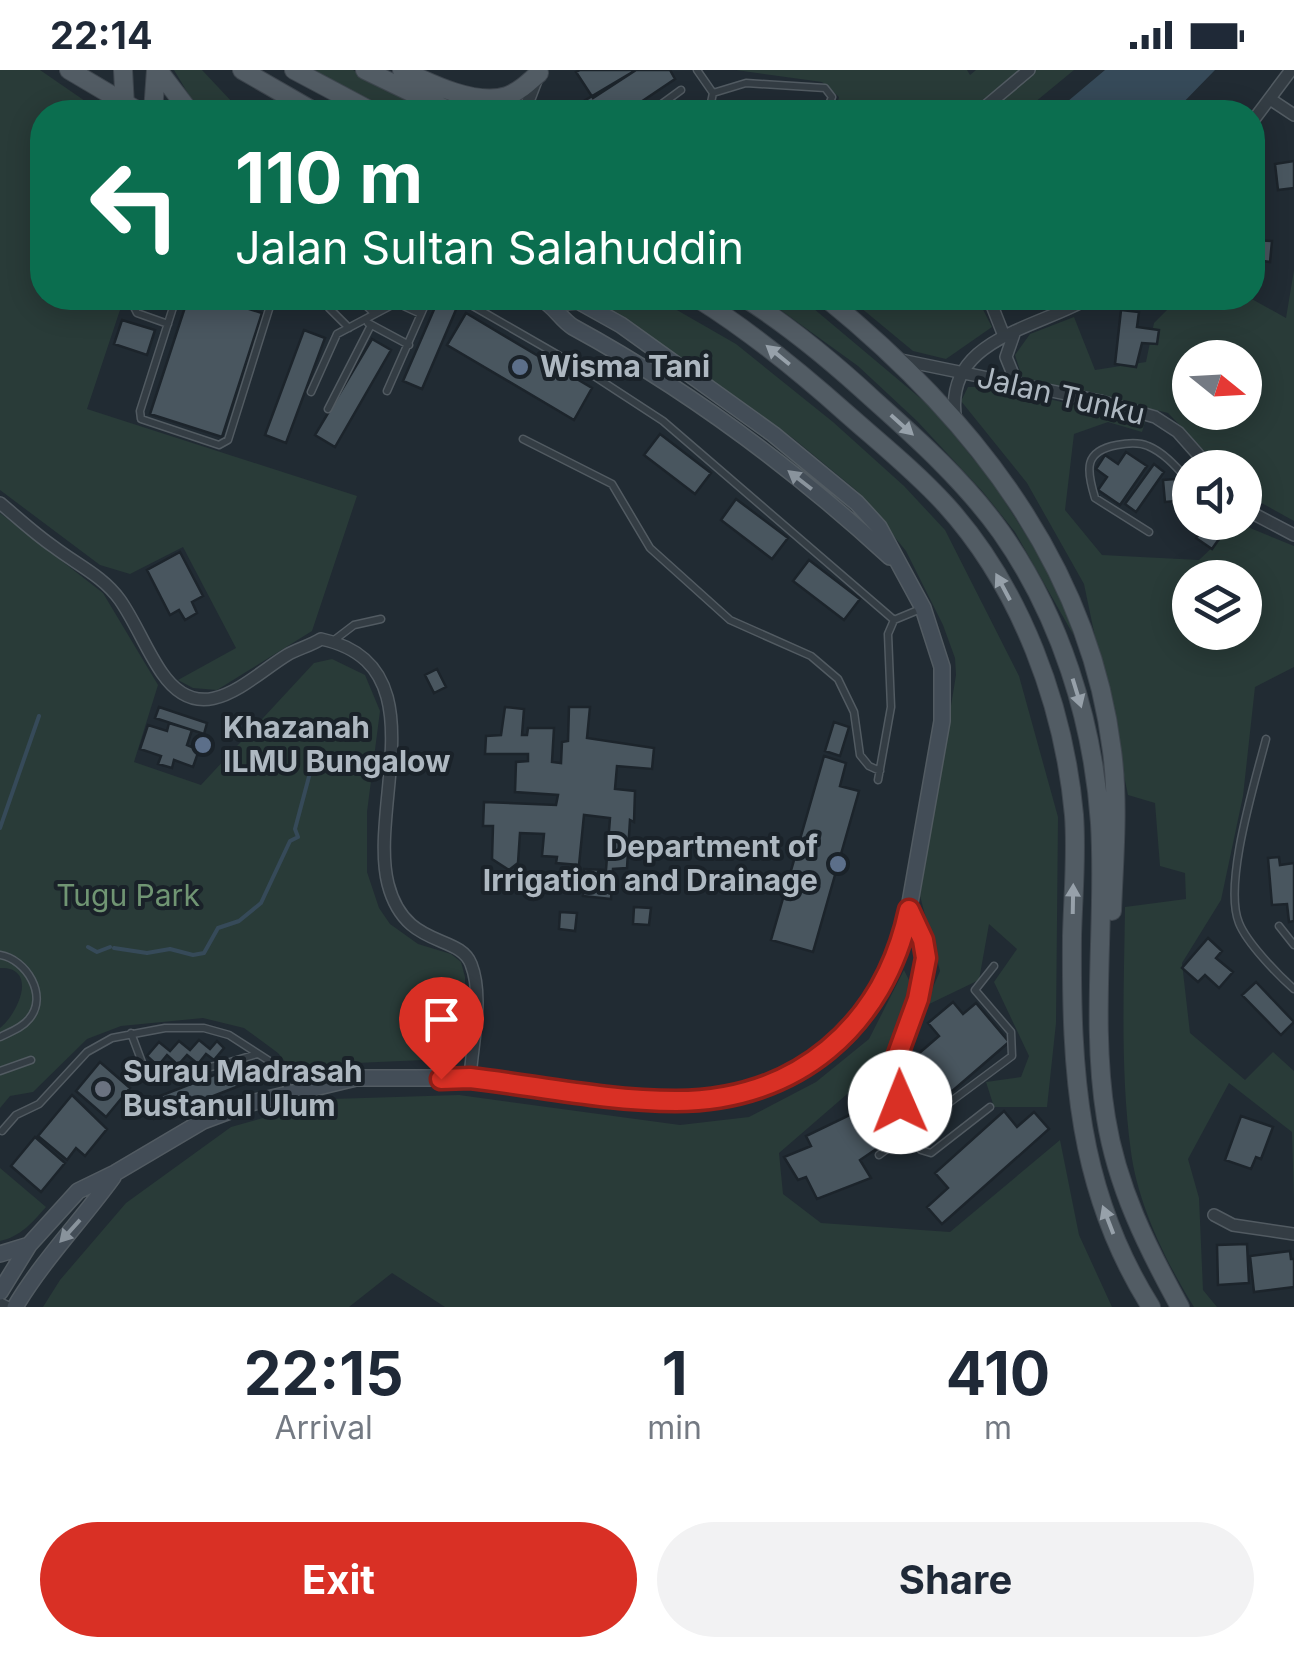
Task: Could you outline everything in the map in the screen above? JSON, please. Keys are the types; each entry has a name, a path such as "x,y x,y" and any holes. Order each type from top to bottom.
{"main road":[{"path":"69,70 117,100"},
{"path":"124,70 130,100"},
{"path":"154,100 157,70"},
{"path":"157,70 181,100"},
{"path":"242,70 294,100"},
{"path":"294,70 350,100"},
{"path":"365,70 427,100"},
{"path":"402,70 491,100 523,88 540,72"},
{"path":"453,90 471,100"},
{"path":"717,310 812,382 947,506 987,557 1028,634 1059,725 1074,816 1071,1014 1081,1128 1088,1166 1112,1232 1151,1307"},
{"path":"761,310 819,350 920,440 1001,532 1052,624 1082,710 1100,823 1100,1071 1108,1131 1142,1238 1180,1307"},
{"path":"839,310 956,422 1026,510 1067,586 1090,647 1104,703 1116,796 1100,1071"}],"street":[{"path":"993,100 1029,70"},
{"path":"1265,105 1291,70"},
{"path":"529,100 540,72"},
{"path":"1270,99 1294,115"},
{"path":"554,310 567,324 610,346 758,447 843,514 900,566"},
{"path":"26,1290 2,1282 78,1191 203,1121 291,1092 356,1078 470,1078 677,1101 774,1084 825,1052 860,1021 896,957 909,910 942,721 942,666 923,608 879,527 857,503 773,434 594,310"},
{"path":"996,310 1009,334 1006,358 1017,384"},
{"path":"956,422 954,395 961,372 1009,334 1062,310"},
{"name":"Jalan Tunku","path":"893,358 1155,417 1178,432 1194,450"},
{"path":"0,503 94,574 118,597 159,670 175,689 186,694 205,699 230,695 295,651 321,639 357,652 366,660 388,695 392,721 387,880 395,905 418,933 462,952 470,962 475,983 470,1078"},
{"path":"1262,520 1294,535"},
{"path":"15,1307 115,1173"},
{"path":"1214,1215 1233,1225 1294,1234"},
{"path":"0,1254 29,1246"}],"lane":[{"path":"697,70 713,93 712,100"},
{"path":"713,93 746,84 825,88 831,100"},
{"path":"666,100 680,90"},
{"path":"136,310 168,324"},
{"path":"172,310 140,418 224,444 269,310"},
{"path":"330,310 349,328"},
{"path":"371,310 375,314"},
{"path":"311,392 337,334 382,310"},
{"path":"413,310 421,314"},
{"path":"388,391 423,310"},
{"path":"480,310 663,421 894,620"},
{"path":"363,320 409,345"},
{"path":"328,408 371,325"},
{"path":"522,440 612,484 650,548 730,620 811,656 838,680 854,712 863,761 880,770"},
{"path":"1149,532 1095,498 1089,472 1092,456 1100,449 1119,444 1148,446 1172,464"},
{"path":"878,780 891,707 888,634 894,620 923,608"},
{"path":"333,642 354,625 380,620"},
{"path":"1266,739 1233,900 1240,926 1274,972 1294,989"},
{"path":"909,910 923,940 926,958 918,999 898,1054 900,1102 921,1150 931,1153 990,1107"},
{"path":"1279,926 1294,945"},
{"path":"0,955 22,965 36,990 37,1000 27,1022 0,1037"},
{"path":"879,1155 1012,1056 1011,1032 975,990 994,966"},
{"path":"2,1131 16,1115 39,1104 88,1052 112,1038 131,1033 204,1028 229,1035 274,1064 291,1092"},
{"path":"131,1033 146,1073 154,1078 220,1066 258,1053"},
{"path":"0,1072 31,1060"}],"green space":[{"path":"0,70 40,70 84,100 30,100 30,310 120,310 87,409 357,496 312,631 217,690 193,688 178,680 236,648 183,547 130,574 100,565 0,490"},
{"path":"174,70 202,70 230,100 193,100"},
{"path":"315,70 353,70 413,100 367,100"},
{"path":"736,70 967,70 970,75 976,70 1020,70 984,100 838,100 822,82"},
{"path":"1035,70 1074,70 1038,100 999,100"},
{"path":"1294,270 1294,521 1262,503 1262,450 1204,450 1184,430 1262,430 1262,340 1172,340 1172,417 1022,377 1015,355 1030,334 1074,317 1095,370 1146,362 1154,323 1167,310 1265,310 1265,306 1286,318"},
{"path":"608,310 677,310 736,344 833,422 904,486 945,530 1019,676 1058,817 1056,1023 1047,1107 994,1107 986,1082 1021,1077 1029,1056 994,982 1017,949 989,924 979,980 925,1006 940,971 920,896 956,675 955,658 943,625 906,551 857,491 794,439"},
{"path":"781,310 815,310 932,408 993,483 1054,579 1074,636 1015,532 983,492 917,421 858,366"},
{"path":"863,310 983,310 992,327 946,359 913,351"},
{"path":"968,387 999,387 1145,422 1142,432 1108,422 1074,434 1065,510 1102,555 1199,560 1220,540 1262,540 1262,533 1294,546 1294,667 1255,687 1243,796 1221,900 1182,963 1190,1033 1245,1080 1273,1052 1294,1071 1294,1202 1292,1132 1229,1083 1188,1159 1199,1198 1203,1290 1217,1307 1194,1307 1155,1232 1135,1172 1125,1091 1125,907 1186,899 1185,873 1160,866 1155,803 1128,795 1084,584 1027,483 961,401"},
{"name":"Tugu Park","path":"0,513 103,593 158,685 134,762 201,785 314,663 332,659 365,675 380,711 367,812 367,872 379,908 390,924 418,944 451,954 461,962 465,977 465,1036 458,1051 446,1059 356,1063 296,1075 278,1053 244,1028 203,1018 121,1026 87,1039 33,1092 10,1096 0,1108 0,1028 18,1003 22,983 12,970 0,968"},
{"path":"904,970 910,982 890,1057 779,1153 783,1194 821,1223 950,1232 1060,1140 1079,1235 1112,1307 445,1307 392,1273 349,1307 43,1307 60,1280 126,1203 231,1127 332,1099 459,1095 680,1125 749,1117 816,1082 869,1039"},
{"path":"0,1168 46,1207 20,1232 0,1241"}],"water":[{"path":"1105,70 1215,70 1186,100 1069,100"}],"building":[{"path":"636,70 593,98 576,72"},
{"path":"636,70 670,70 675,79 644,100 586,100"},
{"path":"1294,161 1294,188 1278,190 1275,164"},
{"path":"1265,241 1272,241 1270,262 1265,261"},
{"path":"184,310 262,313 222,437 150,414"},
{"path":"434,310 456,310 422,389 403,381"},
{"path":"1121,310 1139,312 1137,327 1159,330 1157,344 1142,343 1136,367 1115,364"},
{"name":"Wisma Tani","path":"466,313 592,388 574,420 447,345"},
{"path":"122,320 155,330 147,355 114,344"},
{"path":"304,330 325,338 286,443 265,435"},
{"path":"372,339 391,350 335,447 315,435"},
{"path":"660,434 711,473 695,494 644,455"},
{"path":"1126,452 1147,466 1120,505 1098,490 1107,477 1096,469 1105,455 1118,464"},
{"path":"1154,464 1164,472 1136,512 1125,504"},
{"path":"1172,479 1172,501 1165,502 1163,480"},
{"path":"736,499 788,538 772,559 721,520"},
{"path":"1199,540 1218,540 1212,549"},
{"path":"180,552 203,596 192,602 197,613 185,620 179,610 170,615 147,570"},
{"path":"809,560 860,599 844,620 793,581"},
{"path":"437,669 446,687 434,693 425,675"},
{"path":"159,707 207,723 204,734 155,718"},
{"path":"505,707 524,709 522,735 527,735 528,728 554,728 552,762 561,763 562,742 568,741 569,707 590,707 587,738 654,748 652,769 617,766 615,789 635,791 634,822 630,820 627,868 613,869 611,899 583,896 584,869 606,870 610,818 584,815 579,865 556,863 557,857 542,856 544,834 520,833 518,863 509,870 492,859 493,826 483,826 484,802 556,805 558,795 515,792 516,762 528,761 528,754 485,754 486,736 501,735"},
{"path":"834,722 849,727 840,756 825,751"},
{"name":"Khazanah ILMU Bungalow","path":"169,723 192,730 187,745 199,750 193,767 174,760 172,768 158,764 161,756 140,749 148,725 167,731"},
{"path":"824,756 846,763 840,786 859,791 813,952 771,940"},
{"path":"1279,857 1280,865 1294,863 1294,921 1289,922 1287,904 1272,905 1268,858"},
{"path":"634,907 651,908 649,925 633,924"},
{"path":"560,912 577,913 575,931 559,929"},
{"path":"1208,938 1222,951 1216,958 1233,972 1219,988 1205,975 1198,982 1182,968"},
{"path":"1256,982 1294,1022 1281,1035 1242,995"},
{"path":"953,1002 963,1014 976,1003 1009,1042 950,1093 917,1055 939,1036 928,1023"},
{"path":"199,1040 210,1049 217,1041 224,1048 214,1060 206,1054 198,1064 187,1055 178,1065 167,1055 158,1066 147,1056 159,1042 170,1051 179,1041 190,1050"},
{"name":"Surau Madrasah Bustanul Ulum","path":"100,1062 130,1088 106,1117 76,1091"},
{"path":"245,1063 252,1081 154,1119 147,1101"},
{"path":"72,1095 107,1129 85,1156 76,1148 67,1160 38,1136"},
{"path":"864,1108 888,1141 860,1160 871,1178 817,1199 806,1177 798,1180 784,1157 811,1146 806,1136"},
{"path":"1004,1111 1017,1127 1034,1112 1049,1129 942,1224 927,1207 948,1188 935,1173"},
{"path":"1241,1116 1273,1127 1261,1159 1256,1157 1251,1169 1225,1160"},
{"path":"35,1137 65,1163 41,1192 11,1166"},
{"path":"1247,1244 1249,1283 1218,1285 1217,1245"},
{"path":"1290,1251 1294,1259 1294,1287 1254,1292 1250,1256"}],"waterway":[{"path":"0,828 39,716"},
{"path":"114,948 147,953 170,949 193,955 204,953 218,928 239,921 261,903 290,841 298,837 295,829 311,769"},
{"path":"88,947 97,952 110,947"}],"place":[{"name":"Wisma Tani","path":"520,367"},
{"name":"Khazanah ILMU Bungalow","path":"203,745"},
{"name":"Department of Irrigation and Drainage","path":"838,864"},
{"name":"Surau Madrasah Bustanul Ulum","path":"103,1089"}],"route":[{"path":"441,1079 470,1078 677,1101 774,1084 825,1052 860,1021 896,957 909,910 923,940 926,958 924,979 898,1054 900,1102"}]}
